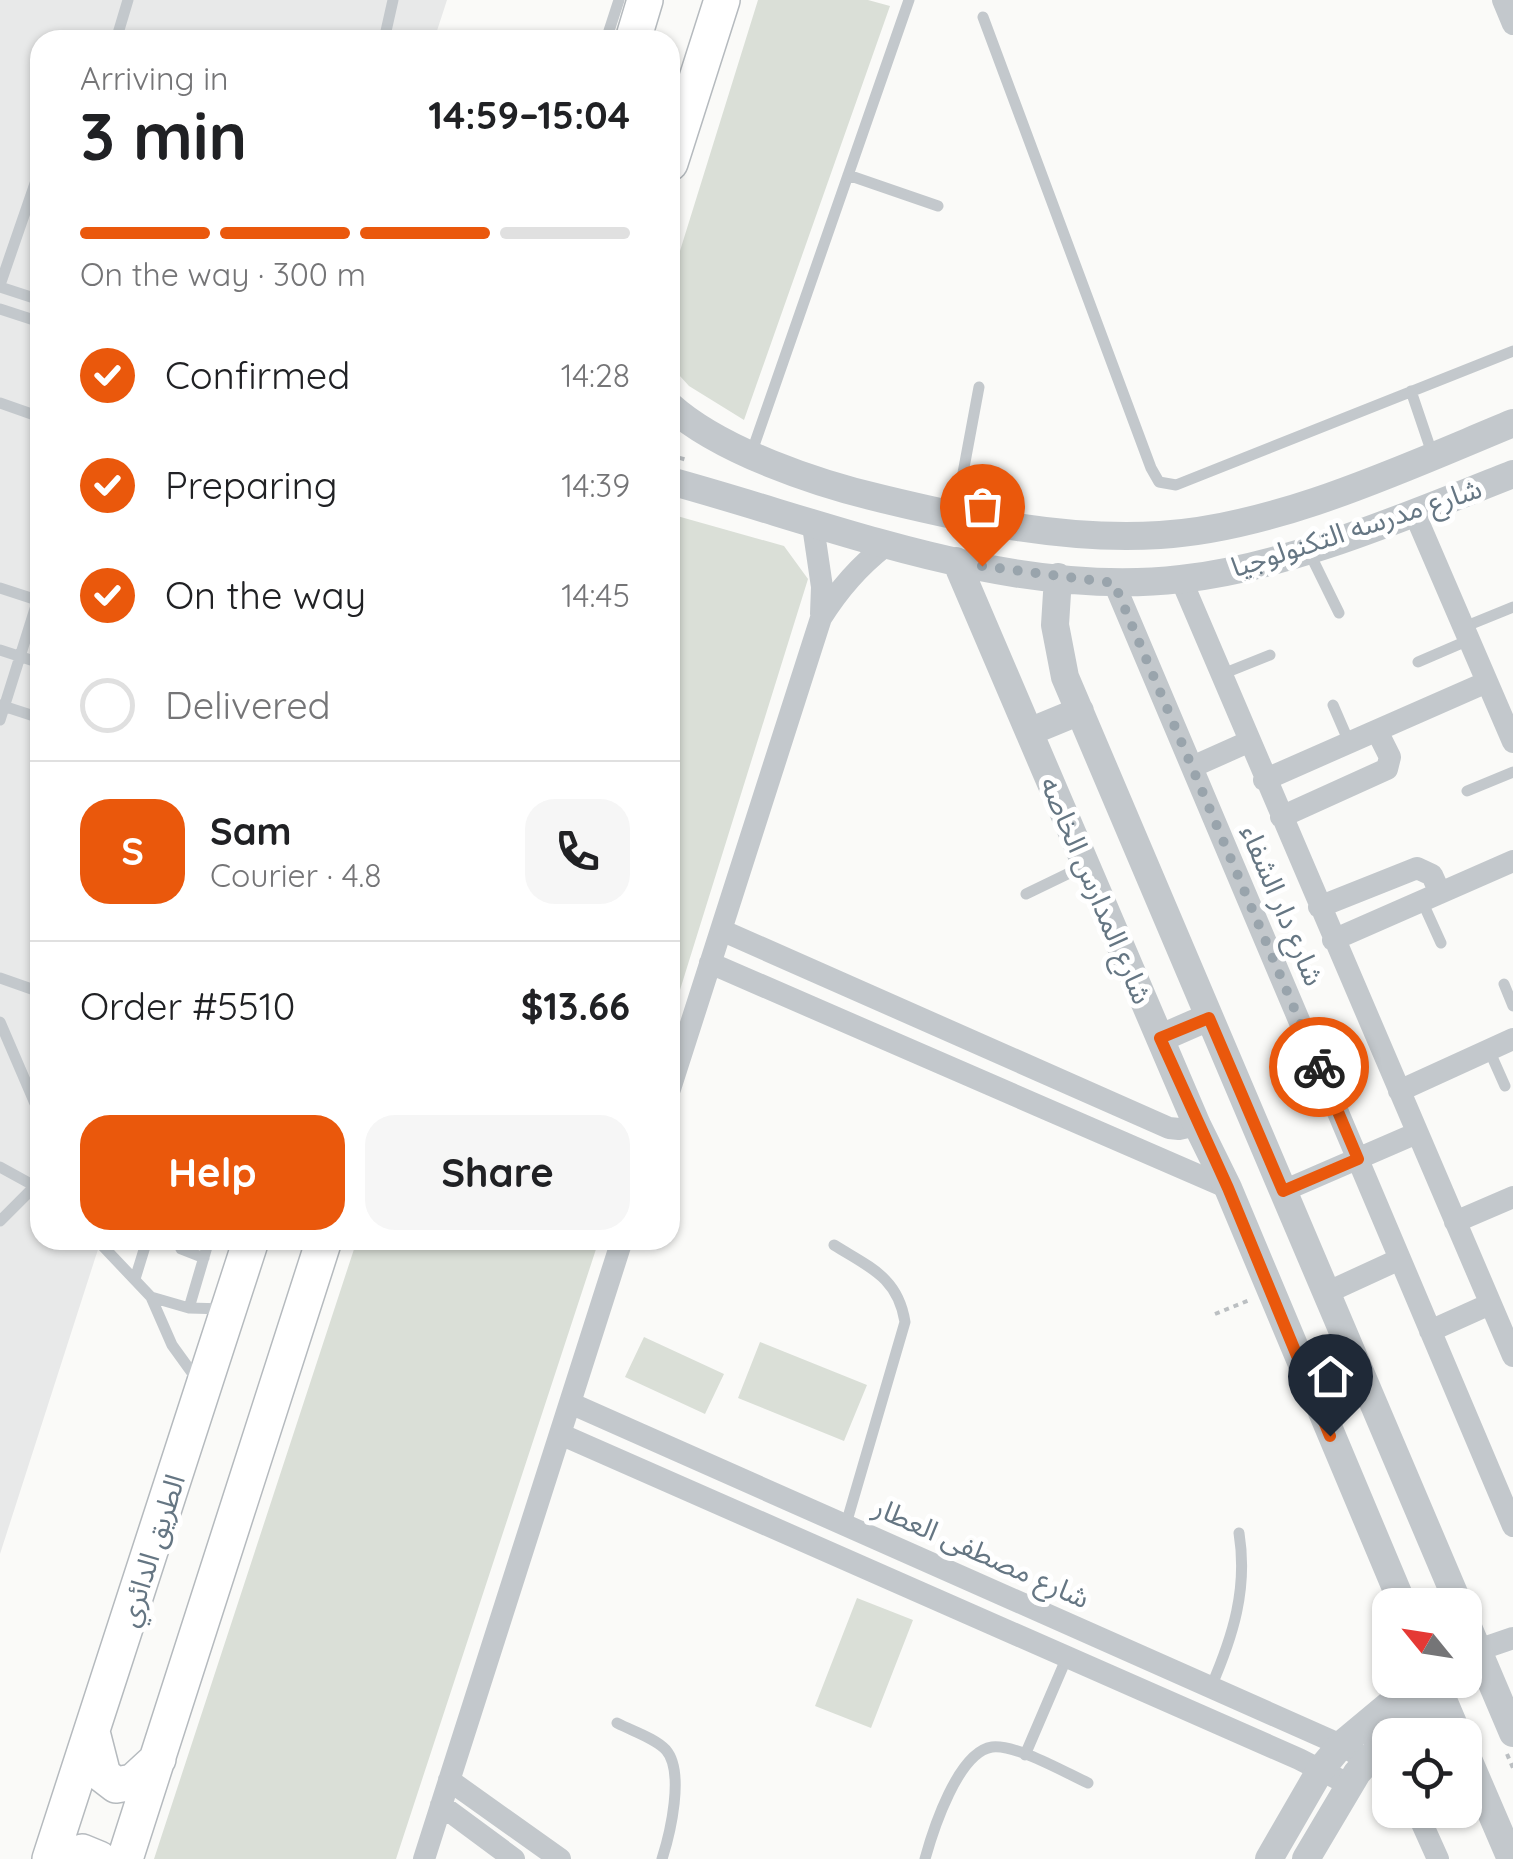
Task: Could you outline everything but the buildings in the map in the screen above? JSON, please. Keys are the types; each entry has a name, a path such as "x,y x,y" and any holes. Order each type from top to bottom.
{"main road":[{"path":"680,132 722,0"},
{"name":"الطريق الدائري","path":"50,1859 247,1250"},
{"path":"126,1859 321,1250"},
{"path":"91,1731 102,1775 116,1785 133,1782 158,1758"},
{"path":"66,1859 82,1852 99,1859"}],"street":[{"path":"1503,0 1513,24"},
{"name":"شارع مدرسه التكنولوجيا","path":"680,413 717,440 842,489 954,516 1034,530 1123,536 1162,535 1228,525 1305,503 1513,423"},
{"path":"776,513 792,470"},
{"name":"شارع مدرسه التكنولوجيا","path":"680,484 884,546 956,561 1114,583 1181,579 1236,570 1414,512 1513,474"},
{"path":"1414,512 1512,735"},
{"path":"1228,525 1236,570"},
{"path":"813,526 822,586 821,618"},
{"path":"680,1058 821,618 838,590 884,546"},
{"name":"شارع المدارس الخاصه","path":"956,561 1228,1188 1396,1588"},
{"name":"شارع المدارس الخاصه","path":"1058,577 1056,640 1066,677 1452,1588"},
{"name":"شارع دار الشفاء","path":"1181,579 1513,1356"},
{"name":"شارع دار الشفاء","path":"1114,583 1513,1526"},
{"path":"1264,780 1487,682"},
{"path":"1030,732 1080,711"},
{"path":"1281,818 1387,769 1390,757 1377,730"},
{"path":"1192,767 1248,742"},
{"path":"1334,940 1513,861"},
{"path":"1319,907 1417,868 1432,874 1431,897"},
{"path":"722,930 1169,1128 1179,1130 1198,1125"},
{"path":"710,963 1228,1188"},
{"path":"1160,1038 1209,1018"},
{"path":"1399,1092 1513,1039"},
{"path":"1016,1096 1029,1066"},
{"path":"1283,1191 1417,1133"},
{"path":"1455,1222 1513,1197"},
{"path":"424,1859 619,1250"},
{"path":"1326,1293 1400,1259"},
{"path":"1430,1331 1490,1304"},
{"path":"1316,1402 1364,1382"},
{"name":"شارع مصطفى العطار","path":"570,1404 1341,1745 1372,1741"},
{"path":"560,1434 1350,1785"},
{"path":"829,1552 844,1523"},
{"path":"973,1615 985,1586"},
{"path":"1482,1649 1513,1638"},
{"path":"1482,1659 1511,1721"},
{"path":"1402,1718 1420,1698"},
{"path":"1269,1859 1341,1745 1372,1741"},
{"path":"1306,1859 1372,1754"},
{"path":"450,1780 560,1859"},
{"path":"1482,1792 1511,1859"},
{"path":"441,1806 514,1859"},
{"path":"1424,1828 1438,1859"}],"lane":[{"path":"119,30 128,0"},
{"path":"386,30 392,0"},
{"path":"751,454 909,0"},
{"path":"983,17 1151,468 1160,482 1176,484 1513,351"},
{"path":"848,175 938,206"},
{"path":"30,198 0,286 30,296"},
{"path":"0,310 30,319"},
{"path":"954,516 979,387"},
{"path":"1410,391 1434,456"},
{"path":"0,404 30,414"},
{"path":"1307,549 1339,614"},
{"path":"0,588 30,596"},
{"path":"1418,662 1513,607"},
{"path":"0,720 30,625"},
{"path":"0,650 30,660"},
{"path":"1220,675 1270,655"},
{"path":"2,705 30,715"},
{"path":"1333,705 1350,743"},
{"path":"1467,791 1513,772"},
{"path":"1026,894 1086,865"},
{"path":"1431,897 1441,942"},
{"path":"0,978 30,988"},
{"path":"1504,984 1513,1006"},
{"path":"0,1022 30,1092"},
{"path":"1489,1050 1505,1086"},
{"path":"0,1167 30,1180"},
{"path":"0,1220 30,1192"},
{"path":"834,1246 883,1276 895,1288 905,1322 844,1523"},
{"path":"107,1250 151,1296 172,1345 203,1388"},
{"path":"135,1279 144,1250"},
{"path":"184,1250 204,1258"},
{"path":"189,1308 206,1250"},
{"path":"151,1296 189,1308 229,1308"},
{"path":"1211,1687 1243,1591 1240,1533"},
{"path":"1025,1756 1067,1657"},
{"path":"617,1723 662,1746 673,1762 674,1804 662,1859"},
{"path":"924,1859 946,1800 974,1755 992,1747 1025,1756 1088,1783"}],"path":[{"path":"1215,1314 1270,1292"}],"shaded area":[{"path":"0,0 447,0 437,30 30,30 30,1250 98,1250 0,1554"},
{"path":"758,0 868,0 890,6 744,420 689,386 680,376 680,251"},
{"path":"680,517 784,546 808,579 680,990"},
{"path":"354,1250 596,1250 396,1859 154,1859"},
{"path":"644,1337 724,1374 705,1414 625,1377"},
{"path":"760,1342 867,1385 844,1441 738,1398"},
{"path":"857,1598 913,1620 871,1728 815,1706"}],"way so far":[{"path":"982,566 1114,583 1319,1067"}],"route":[{"path":"1319,1067 1358,1159 1283,1191 1209,1018 1160,1038 1228,1188 1330,1436"}]}
